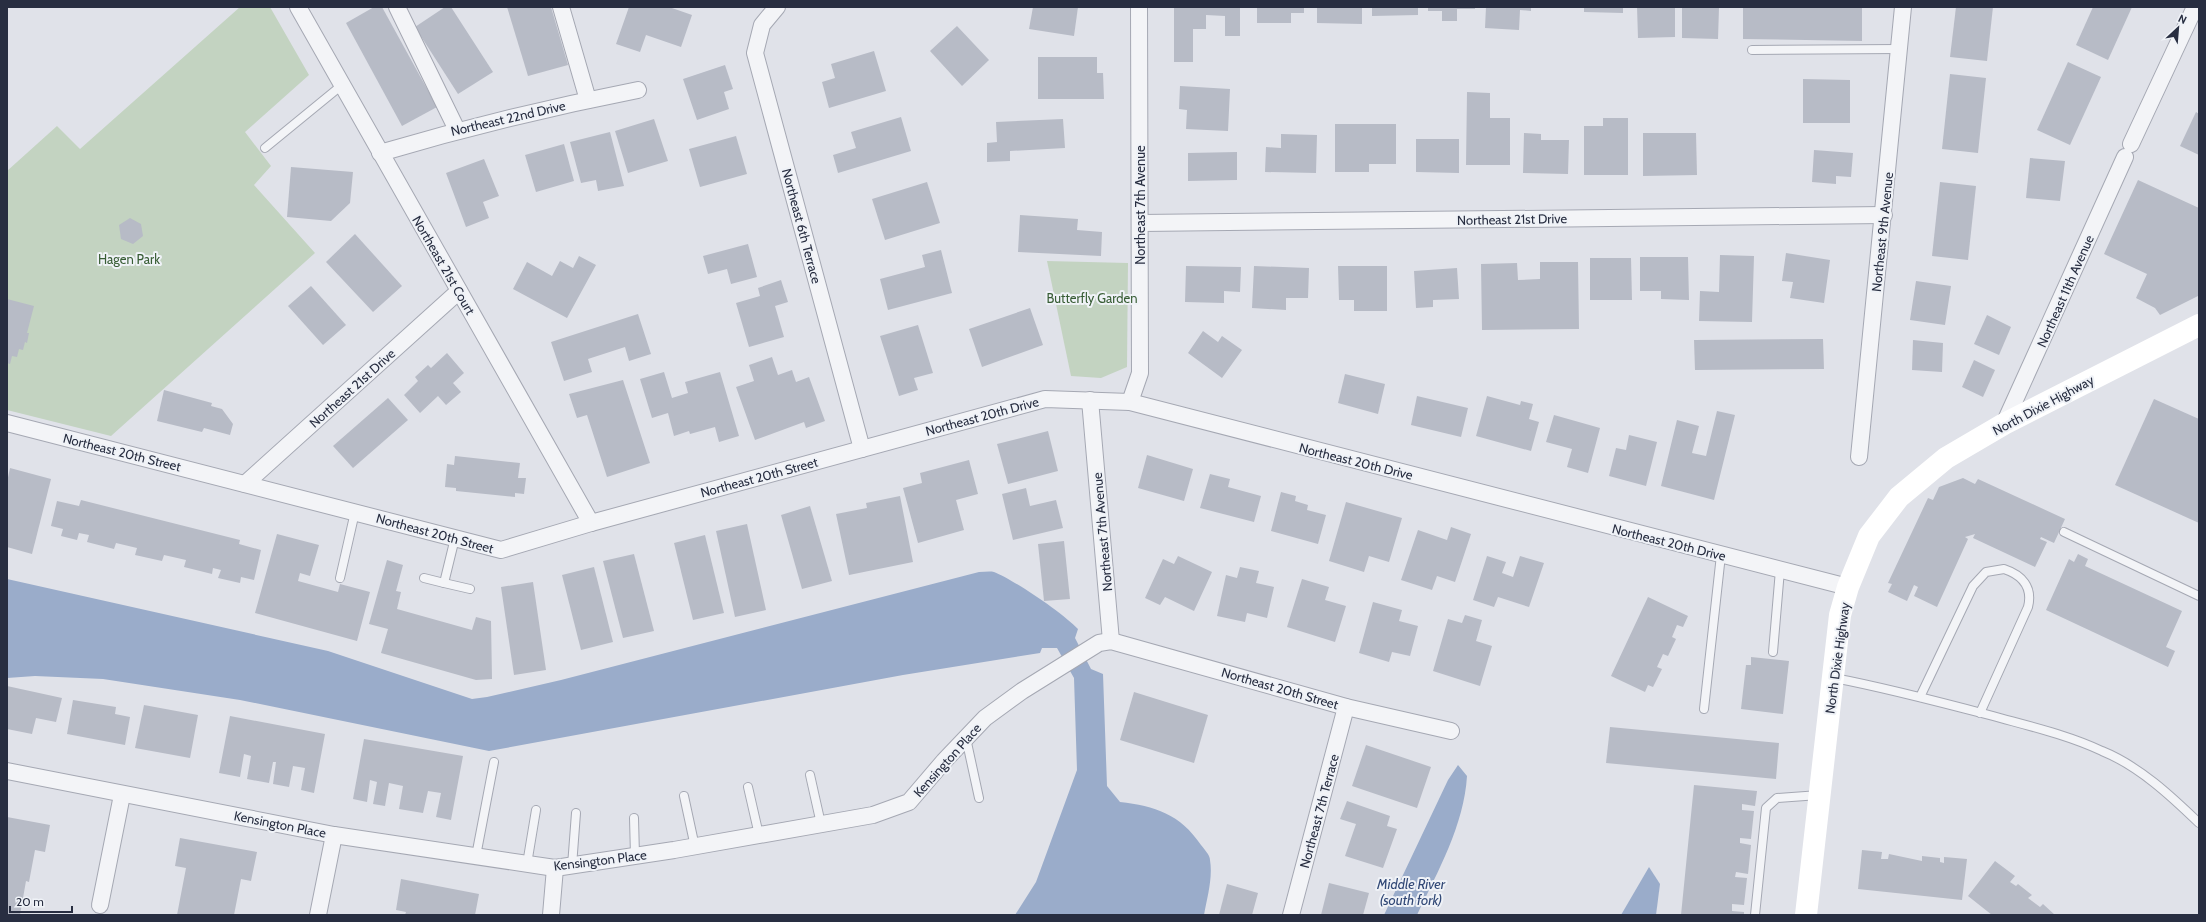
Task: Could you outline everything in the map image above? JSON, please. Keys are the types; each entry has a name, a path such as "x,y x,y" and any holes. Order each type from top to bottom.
{"street":[{"name":"Northeast 21st Court","path":"298,7 591,523"},
{"path":"397,7 457,130"},
{"path":"561,7 588,100"},
{"name":"Northeast 6th Terrace","path":"777,7 762,25 755,53 862,449"},
{"name":"Northeast 7th Avenue","path":"1130,402 1140,373 1141,224 1139,7"},
{"name":"Northeast 9th Avenue","path":"1859,457 1884,215 1903,7"},
{"name":"Northeast 11th Avenue","path":"2004,424 2195,7"},
{"name":"Northeast 22nd Drive","path":"380,153 457,130 638,90"},
{"name":"Northeast 21st Drive","path":"1141,224 1884,215"},
{"name":"Northeast 21st Drive","path":"245,484 459,291"},
{"name":"North Dixie Highway","path":"1806,915 1840,615 1848,587 1869,536 1899,497 1946,458 2004,424 2199,325"},
{"name":"Northeast 20th Drive","path":"862,449 1045,399 1130,402 1848,587"},
{"name":"Northeast 7th Avenue","path":"1090,400 1111,640"},
{"name":"Northeast 20th Street","path":"7,423 501,550 591,523 862,449"},
{"name":"Northeast 20th Street","path":"1111,640 1346,707 1451,731"},
{"name":"Kensington Place","path":"7,771 122,795 334,835 555,868 572,866 695,847 873,815 909,802 985,718 1022,691 1099,643 1111,640"},
{"name":"Northeast 7th Terrace","path":"1291,915 1346,707"},
{"path":"100,905 122,795"},
{"path":"318,915 334,835"},
{"path":"550,915 555,868"}],"lane":[{"path":"1752,50 1899,49"},
{"path":"265,148 342,85"},
{"path":"340,578 355,512"},
{"path":"2064,532 2199,596"},
{"path":"444,583 456,538"},
{"path":"1704,709 1721,555"},
{"path":"1920,697 1974,586 1986,572 2004,569 2021,578 2027,586 2030,596 2028,606 1980,713"},
{"path":"1773,652 1780,570"},
{"path":"424,578 470,589"},
{"path":"1833,677 1878,686 1980,713 2062,736 2103,751 2146,777 2199,823"},
{"path":"966,738 979,798"},
{"path":"476,856 494,762"},
{"path":"810,775 821,824"},
{"path":"748,787 759,836"},
{"path":"1755,915 1766,808 1777,798 1820,795"},
{"path":"684,796 695,847"},
{"path":"527,864 536,810"},
{"path":"572,866 576,813"},
{"path":"634,818 635,856"}],"green space":[{"name":"Hagen Park","path":"240,7 270,7 309,75 245,132 271,166 254,185 315,253 111,436 7,410 7,171 57,126 80,149"},
{"name":"Butterfly Garden","path":"1047,261 1128,263 1127,367 1101,378 1071,376"}],"water":[{"path":"979,572 994,572 1003,576 1050,606 1078,629 1075,638 1091,669 1103,674 1107,786 1120,802 1144,806 1166,813 1193,834 1207,852 1210,858 1211,874 1204,915 1015,915 1036,882 1077,770 1074,678 1057,648 1042,648 1040,653 903,675 489,751 240,700 103,679 35,676 7,678 7,579 328,651 472,699 561,680"},
{"name":"Middle River (south fork)","path":"1458,765 1467,776 1461,812 1449,847 1417,915 1384,915 1448,780"},
{"path":"1649,867 1660,884 1656,915 1621,915"}],"building":[{"path":"374,7 382,7 437,107 402,126 346,23"},
{"path":"445,7 451,7 493,72 458,94 415,27"},
{"path":"507,7 551,7 568,65 528,76"},
{"path":"629,7 669,7 692,15 681,47 646,35 640,52 616,44"},
{"path":"1033,7 1078,7 1074,36 1029,29"},
{"path":"1174,7 1240,7 1240,36 1225,36 1225,16 1206,15 1206,29 1193,29 1193,62 1174,62"},
{"path":"1257,7 1304,7 1304,13 1291,13 1291,23 1257,23"},
{"path":"1317,7 1362,7 1362,24 1317,23"},
{"path":"1372,7 1418,7 1418,15 1372,16"},
{"path":"1428,7 1475,7 1475,9 1457,9 1457,21 1442,21 1442,11 1428,11"},
{"path":"1486,7 1531,7 1531,11 1520,10 1519,30 1485,28"},
{"path":"1584,7 1623,7 1623,13 1584,12"},
{"path":"1637,7 1675,7 1675,37 1638,38"},
{"path":"1682,7 1719,7 1718,39 1682,38"},
{"path":"1743,7 1862,7 1862,41 1743,39"},
{"path":"1956,7 1993,7 1987,61 1950,57"},
{"path":"2093,7 2132,7 2108,60 2076,45"},
{"path":"957,26 989,60 962,86 930,51"},
{"path":"874,51 886,91 829,108 822,82 835,78 831,64"},
{"path":"1038,57 1097,57 1097,73 1103,73 1104,99 1038,99"},
{"path":"2068,62 2101,77 2070,145 2037,130"},
{"path":"725,65 733,89 724,92 729,109 697,120 683,79"},
{"path":"1950,74 1986,78 1978,153 1942,149"},
{"path":"1803,79 1850,80 1850,123 1803,123"},
{"path":"1180,86 1230,89 1228,131 1186,129 1187,110 1179,109"},
{"path":"1467,92 1490,93 1490,118 1510,118 1510,165 1466,165"},
{"path":"2196,112 2199,114 2199,155 2180,146"},
{"path":"901,117 911,151 838,173 833,155 856,148 851,132"},
{"path":"1603,118 1628,118 1628,175 1584,175 1584,126 1603,126"},
{"path":"654,119 668,161 628,173 615,131"},
{"path":"1063,119 1065,148 1010,151 1010,161 987,162 987,143 997,142 996,122"},
{"path":"1335,124 1396,124 1396,164 1369,164 1369,172 1335,172"},
{"path":"610,132 624,186 598,191 596,180 581,183 570,142"},
{"path":"1524,133 1541,134 1541,140 1569,140 1568,174 1523,173"},
{"path":"1643,133 1696,133 1697,175 1643,176"},
{"path":"1281,134 1317,135 1316,173 1265,172 1266,147 1281,148"},
{"path":"736,136 747,174 700,187 689,149"},
{"path":"1416,139 1459,139 1459,173 1416,172"},
{"path":"564,144 574,181 536,192 525,155"},
{"path":"1814,150 1853,153 1851,177 1836,176 1836,184 1812,182"},
{"path":"1237,152 1237,180 1188,181 1188,153"},
{"path":"2030,158 2065,161 2060,201 2026,198"},
{"path":"484,159 499,196 483,202 489,218 466,227 446,173"},
{"path":"291,167 353,172 350,203 331,221 287,217"},
{"path":"2138,180 2199,208 2198,296 2160,315 2155,308 2136,298 2147,274 2104,254"},
{"path":"927,182 940,223 885,240 872,199"},
{"path":"1940,182 1976,186 1968,260 1932,256"},
{"path":"1020,215 1078,219 1077,230 1102,232 1101,256 1018,252"},
{"path":"130,218 141,224 143,236 133,244 121,239 119,225"},
{"path":"355,234 402,286 373,312 326,262"},
{"path":"748,244 757,277 731,284 727,269 708,274 703,256"},
{"path":"941,250 952,293 888,310 880,279 925,267 922,255"},
{"path":"1786,253 1830,260 1824,303 1790,298 1793,282 1782,281"},
{"path":"1720,255 1754,256 1752,322 1699,321 1700,291 1719,292"},
{"path":"579,256 596,265 567,318 513,289 527,262 552,276 560,261 573,268"},
{"path":"1640,257 1688,257 1689,300 1661,299 1661,291 1640,291"},
{"path":"1590,258 1631,258 1632,300 1590,300"},
{"path":"1540,262 1578,262 1579,329 1482,330 1481,264 1517,263 1518,280 1540,279"},
{"path":"1186,266 1241,267 1240,292 1224,291 1224,303 1185,302"},
{"path":"1254,266 1309,268 1308,298 1286,298 1286,310 1252,308"},
{"path":"1338,266 1387,266 1387,311 1354,311 1354,300 1339,300"},
{"path":"1457,268 1459,299 1433,300 1433,307 1416,308 1414,271"},
{"path":"781,280 788,302 775,306 784,337 749,347 736,303 760,296 758,288"},
{"path":"1916,281 1951,286 1945,325 1910,320"},
{"path":"311,286 346,325 323,345 288,306"},
{"path":"7,299 34,306 27,333 29,333 27,343 25,342 23,350 19,349 17,357 12,356 10,364 7,363"},
{"path":"1030,308 1043,345 982,367 969,329"},
{"path":"638,314 651,354 629,361 625,347 588,359 592,372 564,381 551,342"},
{"path":"1987,315 2011,327 1999,355 1974,344"},
{"path":"918,325 933,373 914,378 918,390 899,396 880,336"},
{"path":"1203,331 1218,342 1222,336 1242,350 1222,378 1188,353"},
{"path":"1823,339 1824,369 1695,370 1694,340"},
{"path":"1913,340 1943,343 1942,372 1912,370"},
{"path":"447,353 464,373 453,383 461,392 446,405 438,396 420,413 404,395 418,381 415,377 428,365 431,368"},
{"path":"772,357 778,375 792,370 796,382 809,377 825,421 806,428 804,422 755,440 736,387 754,381 749,365"},
{"path":"1974,360 1995,370 1983,397 1962,387"},
{"path":"664,372 672,398 688,393 685,382 720,372 739,436 719,442 715,427 690,434 689,431 674,436 668,413 652,418 640,379"},
{"path":"1345,374 1385,384 1378,414 1338,403"},
{"path":"623,380 650,463 607,477 587,415 577,418 569,394"},
{"path":"164,390 212,403 211,406 222,409 233,424 230,435 204,428 202,432 157,421"},
{"path":"1417,396 1468,408 1461,437 1411,425"},
{"path":"1487,396 1520,405 1521,401 1533,404 1529,419 1539,422 1531,451 1476,436"},
{"path":"388,398 408,420 353,468 333,446"},
{"path":"2154,399 2199,419 2199,523 2115,485"},
{"path":"1717,411 1735,415 1714,500 1661,486 1677,420 1699,426 1692,453 1706,456"},
{"path":"1554,415 1600,428 1588,473 1567,467 1572,449 1546,442"},
{"path":"1048,431 1058,471 1008,484 997,444"},
{"path":"1629,435 1657,442 1646,486 1609,476 1616,448 1626,450"},
{"path":"1147,455 1193,469 1184,501 1138,488"},
{"path":"455,456 520,463 518,478 526,478 524,494 515,493 515,497 456,491 456,488 445,487 447,464 454,465"},
{"path":"969,460 978,494 956,500 964,530 918,543 903,488 922,483 920,473"},
{"path":"10,468 51,479 32,554 7,547 7,482"},
{"path":"1210,474 1230,479 1228,487 1261,496 1254,522 1200,508"},
{"path":"1963,478 1975,484 1978,479 2065,519 2054,543 2041,537 2040,539 2047,542 2035,567 1973,538 1975,534 1965,537 1968,539 1937,607 1914,596 1918,587 1914,585 1907,601 1888,592 1892,584 1888,583 1928,498 1933,500 1939,487"},
{"path":"1026,488 1030,506 1056,500 1063,528 1013,540 1002,494"},
{"path":"1281,492 1296,496 1295,501 1308,505 1307,510 1326,515 1318,544 1271,531"},
{"path":"900,496 913,562 849,575 836,514 867,508 866,503"},
{"path":"81,500 240,540 239,544 261,550 254,580 241,577 240,583 218,578 221,570 213,568 212,574 184,567 186,560 164,555 162,561 135,555 137,548 116,543 114,549 87,542 89,535 79,533 77,540 61,536 63,529 51,526 57,501 79,506"},
{"path":"1346,502 1402,518 1389,562 1369,556 1364,572 1329,561"},
{"path":"810,506 832,581 802,589 781,515"},
{"path":"747,524 766,610 735,617 716,531"},
{"path":"1451,527 1471,534 1455,582 1437,576 1432,590 1401,580 1418,530 1447,540"},
{"path":"277,534 319,545 310,576 300,573 298,581 338,592 340,584 370,592 357,641 255,613"},
{"path":"705,535 724,613 693,620 674,543"},
{"path":"1064,541 1070,599 1044,601 1038,544"},
{"path":"634,554 654,631 623,638 603,561"},
{"path":"2078,554 2088,559 2085,566 2182,611 2166,647 2175,651 2168,667 2046,610 2069,559 2074,562"},
{"path":"1178,556 1212,572 1194,611 1165,597 1160,605 1145,598 1163,559 1174,564"},
{"path":"1487,556 1506,562 1502,573 1513,577 1520,556 1544,563 1529,607 1498,597 1494,607 1473,600"},
{"path":"387,560 403,565 396,591 401,592 397,609 472,630 476,617 491,621 492,679 476,680 381,653 388,629 369,624"},
{"path":"594,567 613,642 581,650 562,575"},
{"path":"1240,567 1259,571 1256,583 1274,587 1267,618 1247,613 1245,622 1217,616 1226,575 1237,578"},
{"path":"1302,579 1329,587 1325,600 1346,606 1335,642 1287,627"},
{"path":"533,582 546,670 514,675 501,587"},
{"path":"1648,597 1688,616 1683,627 1677,625 1672,637 1676,639 1668,656 1663,654 1657,667 1662,669 1653,687 1648,685 1645,692 1611,676"},
{"path":"1373,602 1402,610 1399,621 1418,626 1410,656 1392,652 1389,662 1359,653"},
{"path":"1465,615 1482,620 1476,641 1492,646 1480,686 1433,671 1448,619 1462,623"},
{"path":"1751,657 1789,661 1783,714 1741,709 1746,665 1751,665"},
{"path":"7,686 62,698 56,722 36,718 32,734 7,729"},
{"path":"1134,692 1208,715 1194,763 1120,740"},
{"path":"73,700 116,707 115,714 130,717 125,745 67,734"},
{"path":"144,705 198,715 190,758 135,748"},
{"path":"230,716 325,734 314,793 301,790 305,768 293,766 289,787 273,784 276,762 273,762 269,783 247,779 251,756 244,754 240,777 219,773"},
{"path":"1610,727 1779,743 1776,779 1606,763"},
{"path":"364,739 463,756 451,820 436,817 441,793 428,791 423,813 399,809 403,786 389,783 385,806 373,804 377,782 370,780 367,802 353,799"},
{"path":"1366,745 1431,767 1417,808 1352,786"},
{"path":"1694,785 1757,791 1755,806 1742,804 1742,810 1754,811 1751,839 1740,838 1740,843 1751,845 1748,874 1736,872 1735,877 1747,878 1744,905 1732,904 1732,911 1744,912 1744,915 1681,915"},
{"path":"1347,801 1390,816 1387,826 1397,829 1383,868 1345,856 1356,824 1340,819"},
{"path":"7,817 50,825 45,852 35,850 29,882 26,881 20,915 7,915"},
{"path":"180,838 257,852 251,881 241,879 234,915 177,915 186,868 175,866"},
{"path":"1862,850 1882,852 1881,859 1888,859 1889,854 1922,861 1922,856 1940,858 1940,862 1944,863 1944,857 1967,859 1962,900 1858,889"},
{"path":"1995,861 2015,876 2010,882 2016,886 2018,884 2032,895 2028,898 2040,907 2043,904 2055,915 1992,915 1968,896"},
{"path":"401,879 479,894 475,915 405,915 406,912 396,910"},
{"path":"1329,883 1369,893 1363,915 1321,915"},
{"path":"1227,884 1258,893 1252,915 1219,915"}]}
